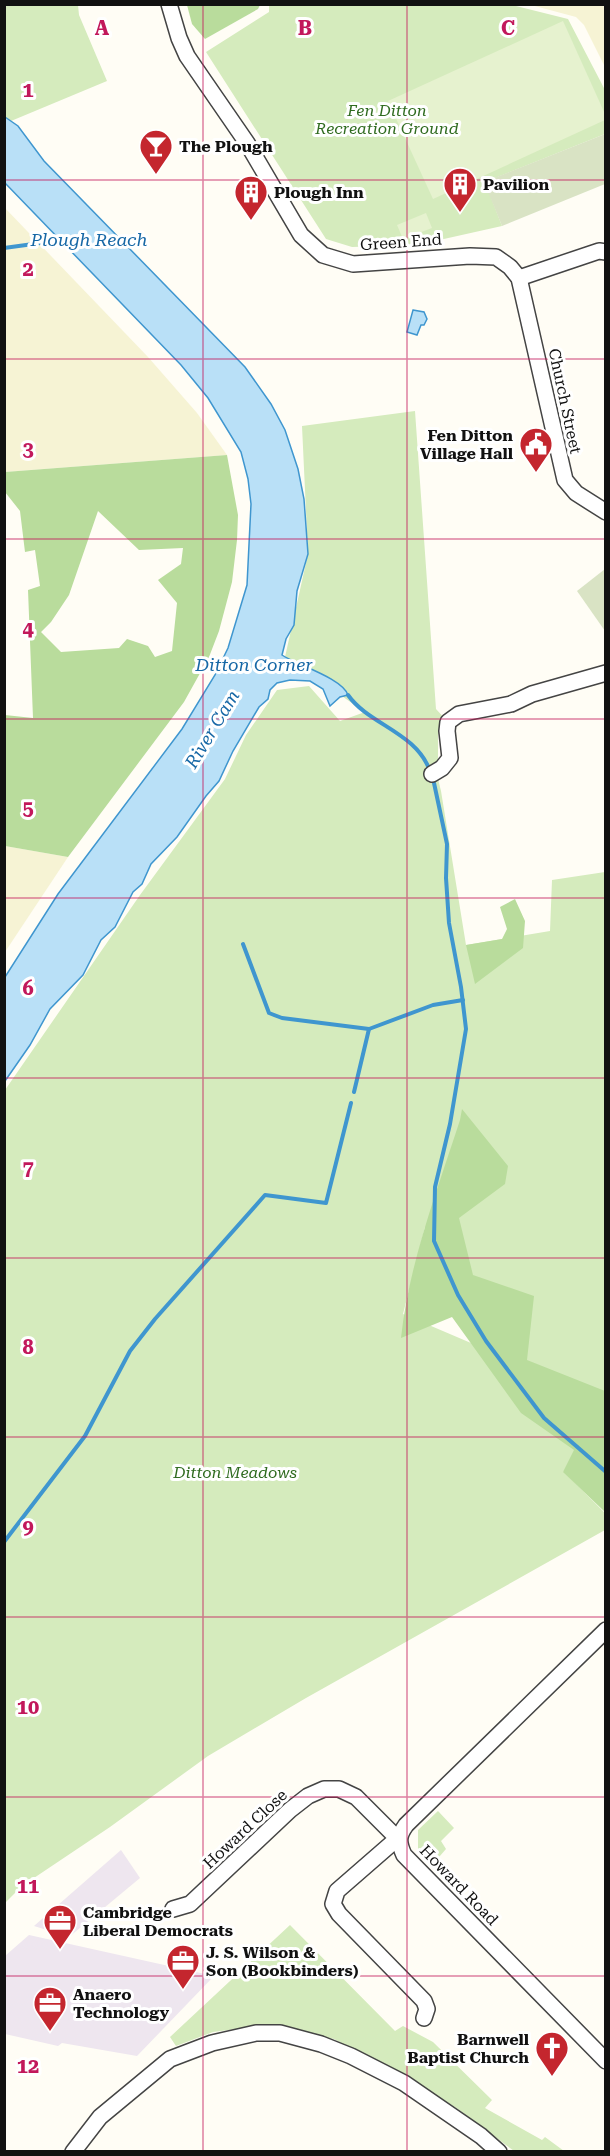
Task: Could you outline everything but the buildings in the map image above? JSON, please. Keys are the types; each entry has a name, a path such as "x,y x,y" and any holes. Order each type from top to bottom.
{"street":[{"name":"Green End","path":"169,4 187,56 247,143 301,235 323,255 353,264 470,256 496,257 510,267 519,278"},
{"path":"519,278 599,251 606,252"},
{"name":"Church Street","path":"519,278 565,480 576,493 606,512"},
{"path":"432,774 442,768 450,758 447,731 448,722 452,718 459,714 511,704 532,694 606,673"},
{"name":"Howard Road","path":"606,1630 406,1825 400,1833 399,1840 404,1855 606,2061"},
{"name":"Howard Close","path":"173,1909 190,1904 290,1810 308,1796 324,1789 339,1790 356,1797 399,1840"},
{"path":"399,1840 391,1844 337,1891 333,1904 339,1914 424,2001 427,2008 424,2018"},
{"path":"74,2151 100,2117 170,2059 212,2043 256,2033 280,2034 321,2043 351,2056 404,2083 500,2151"}],"shaded area":[{"path":"531,5 605,5 605,67 584,25 576,17"},
{"path":"4,207 148,357 197,413 227,455 5,472"},
{"path":"4,846 68,857 5,952"},
{"path":"121,1850 140,1878 69,1937 34,1926"},
{"path":"29,1935 214,1976 137,2056 62,2043 58,2046 5,2034 5,1956"}],"green space":[{"path":"5,4 78,5 79,15 107,81 11,121 5,116"},
{"path":"187,4 260,5 258,9 205,39 192,24"},
{"name":"Fen Ditton Recreation Ground","path":"269,5 512,5 568,19 605,90 605,134 485,182 502,226 417,245 352,247 326,239 206,52 269,12"},
{"path":"563,21 605,114 605,120 433,199 388,101"},
{"path":"605,134 605,184 502,226 484,182"},
{"path":"426,213 432,228 403,239 397,225"},
{"name":"Ditton Meadows","path":"415,411 436,709 448,722 438,735 438,770 435,767 466,945 550,931 552,880 605,872 605,1475 563,1471 605,1513 605,1530 306,1698 208,1756 110,1827 22,1886 5,1903 5,1090 140,895 225,779 246,735 277,690 309,686 340,721 365,712 285,657 308,554 302,426","holes":["425,1227 478,1346 403,1314"]},
{"path":"227,455 238,515 232,582 219,631 209,657 184,702 68,857 5,846 5,715 33,718 28,590 40,586 35,550 25,552 20,511 5,492 5,472","holes":["98,511 139,550 183,548 181,564 158,580 177,603 172,651 155,657 148,646 127,639 119,648 61,652 41,632 51,622 69,595"]},
{"path":"605,569 605,631 577,591"},
{"path":"515,899 525,921 523,948 475,984 466,945 502,939 507,929 500,907"},
{"path":"462,1109 508,1166 505,1184 459,1218 473,1275 534,1296 527,1360 605,1391 605,1512 563,1472 574,1450 521,1413 452,1317 401,1338 417,1255"},
{"path":"438,1811 454,1828 441,1841 446,1849 432,1865 418,1852 418,1830"},
{"path":"290,1925 395,2031 403,2026 433,2042 492,2100 485,2108 542,2140 545,2137 564,2151 514,2151 455,2107 334,2039 259,2026 213,2032 176,2046 170,2037"}],"water":[{"path":"5,117 18,126 44,161 245,367 271,404 285,430 298,469 304,499 308,554 297,591 294,625 286,639 282,655 337,683 348,695 340,697 330,706 323,689 310,681 290,680 277,683 270,690 268,699 259,707 233,751 219,781 177,837 151,864 142,884 133,892 115,927 101,940 83,975 50,1009 30,1045 5,1081 5,977 58,894 182,729 215,675 228,648 247,585 251,504 241,452 208,398 181,365 5,183"},
{"path":"413,310 424,312 427,319 424,325 421,325 417,335 407,332"}],"waterway":[{"name":"Plough Reach","path":"4,248 48,242"},
{"path":"348,695 368,714 414,747 430,771"},
{"path":"434,783 447,844 446,878 449,923 466,1029 450,1124 435,1187 434,1241 458,1295 486,1341 544,1418 606,1472"},
{"path":"243,944 269,1013 282,1018 369,1029"},
{"path":"354,1092 369,1029 433,1005 463,1000"},
{"path":"4,1542 85,1436 130,1351 155,1319 265,1195 326,1203 351,1103"}],"place":[{"name":"The Plough","path":"156,175"},
{"name":"Pavilion","path":"460,213"},
{"name":"Plough Inn","path":"251,221"},
{"name":"Fen Ditton Village Hall","path":"536,473"},
{"name":"Cambridge Liberal Democrats","path":"60,1950"},
{"name":"J. S. Wilson & Son (Bookbinders)","path":"183,1990"},
{"name":"Anaero Technology","path":"50,2032"},
{"name":"Barnwell Baptist Church","path":"552,2077"}],"water label":[{"name":"Ditton Corner","path":"254,664"},
{"name":"River Cam","path":"212,729"}]}
